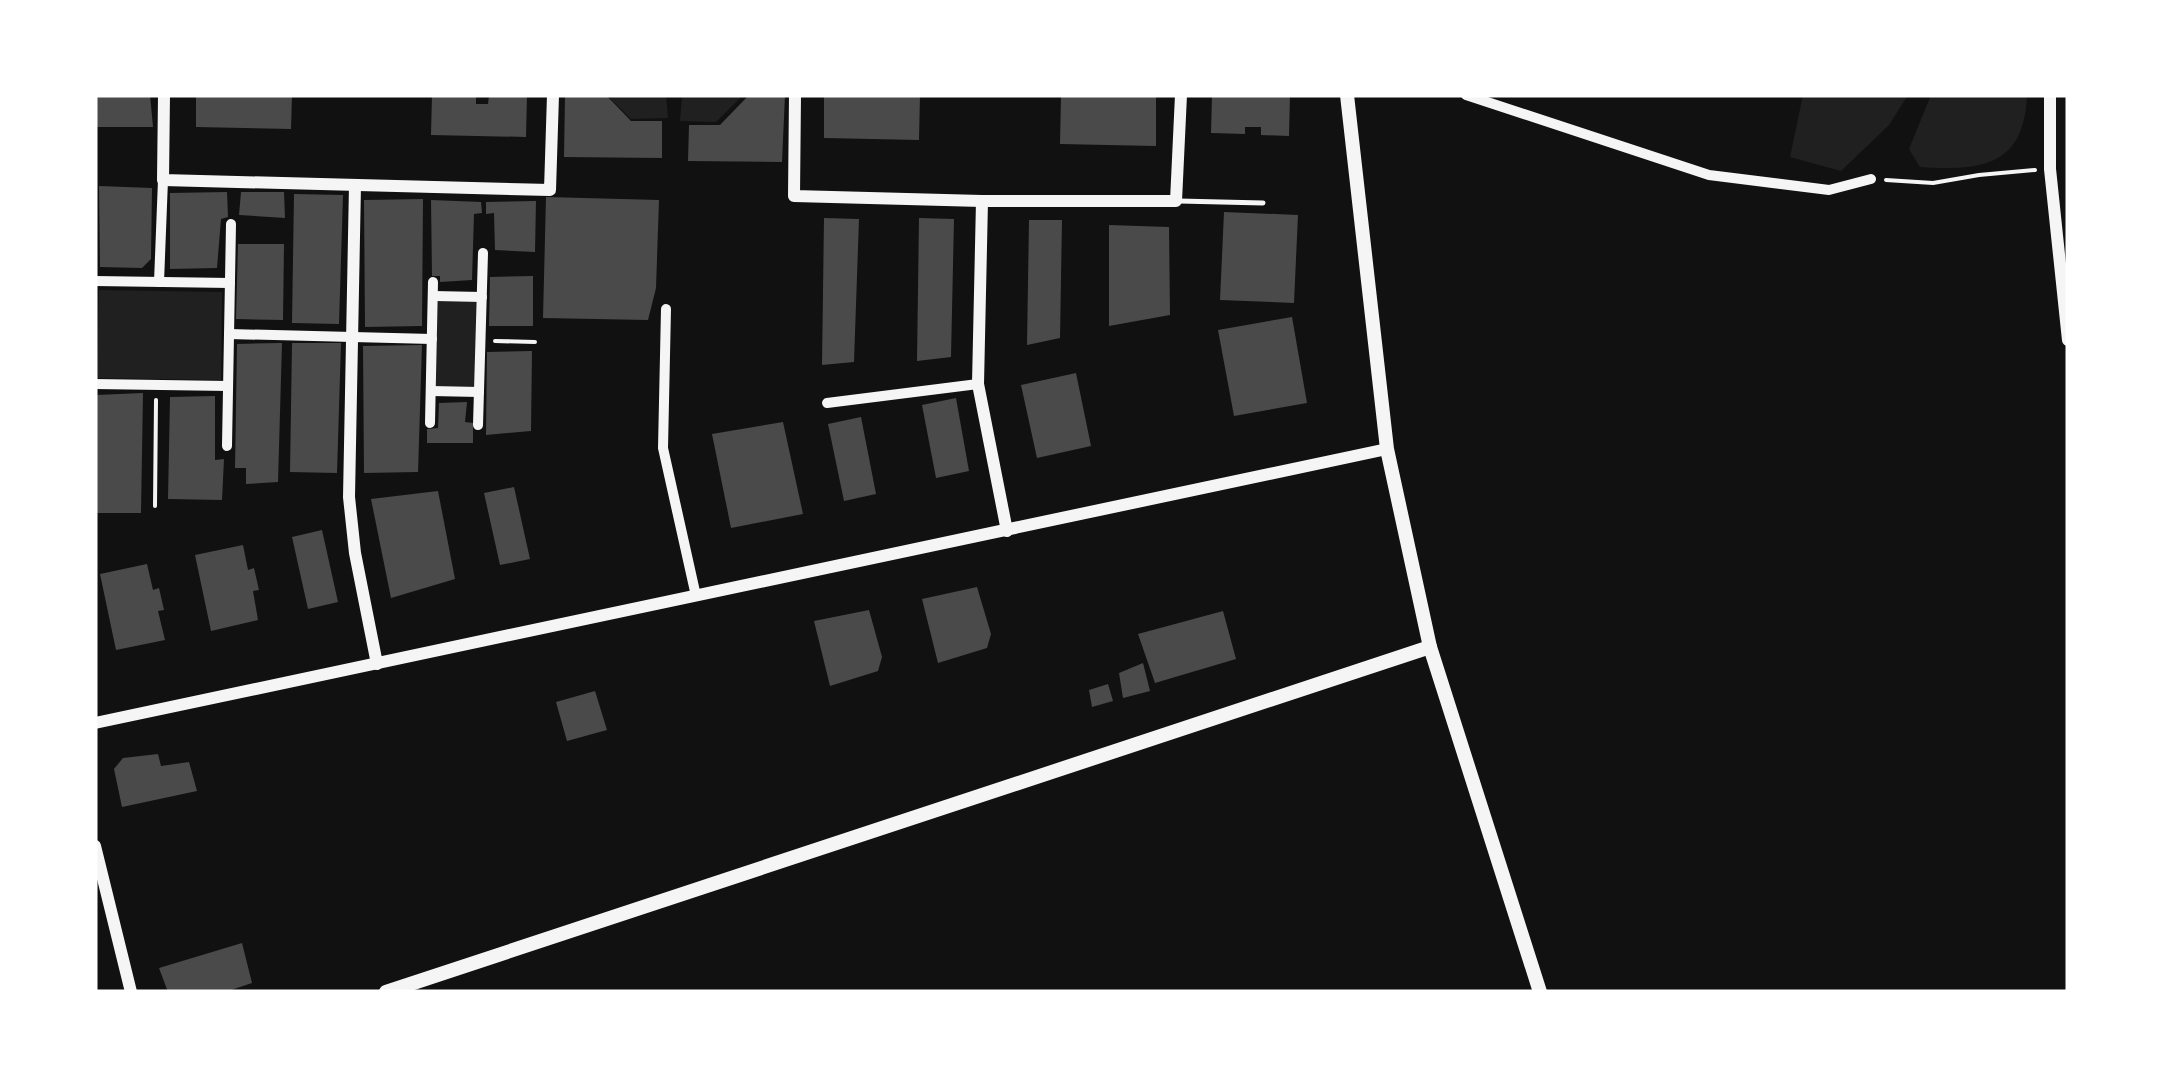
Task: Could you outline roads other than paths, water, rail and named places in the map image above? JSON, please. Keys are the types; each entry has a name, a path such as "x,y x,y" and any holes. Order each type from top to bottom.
{"main road":[{"path":"1347,95 1387,449 1430,647 1540,992"},
{"path":"386,992 1430,647"}],"street":[{"path":"160,282 164,95"},
{"path":"163,180 550,190 553,95"},
{"path":"796,95 794,196 982,201 1176,201 1180,95"},
{"path":"1466,95 1710,175 1829,190 1871,179"},
{"path":"2050,95 2050,169 2068,340"},
{"path":"355,185 349,497 355,552 377,664"},
{"path":"982,201 978,384 1007,531"},
{"path":"227,446 231,224"},
{"path":"478,425 483,252"},
{"path":"95,281 230,283"},
{"path":"430,423 434,282"},
{"path":"433,296 482,297"},
{"path":"666,309 663,448 696,596"},
{"path":"229,334 432,339"},
{"path":"95,384 228,386"},
{"path":"828,403 978,384"},
{"path":"430,391 479,392"},
{"path":"95,723 1387,449"},
{"path":"95,846 130,992"}],"lane":[{"path":"1176,201 1263,203"}]}
